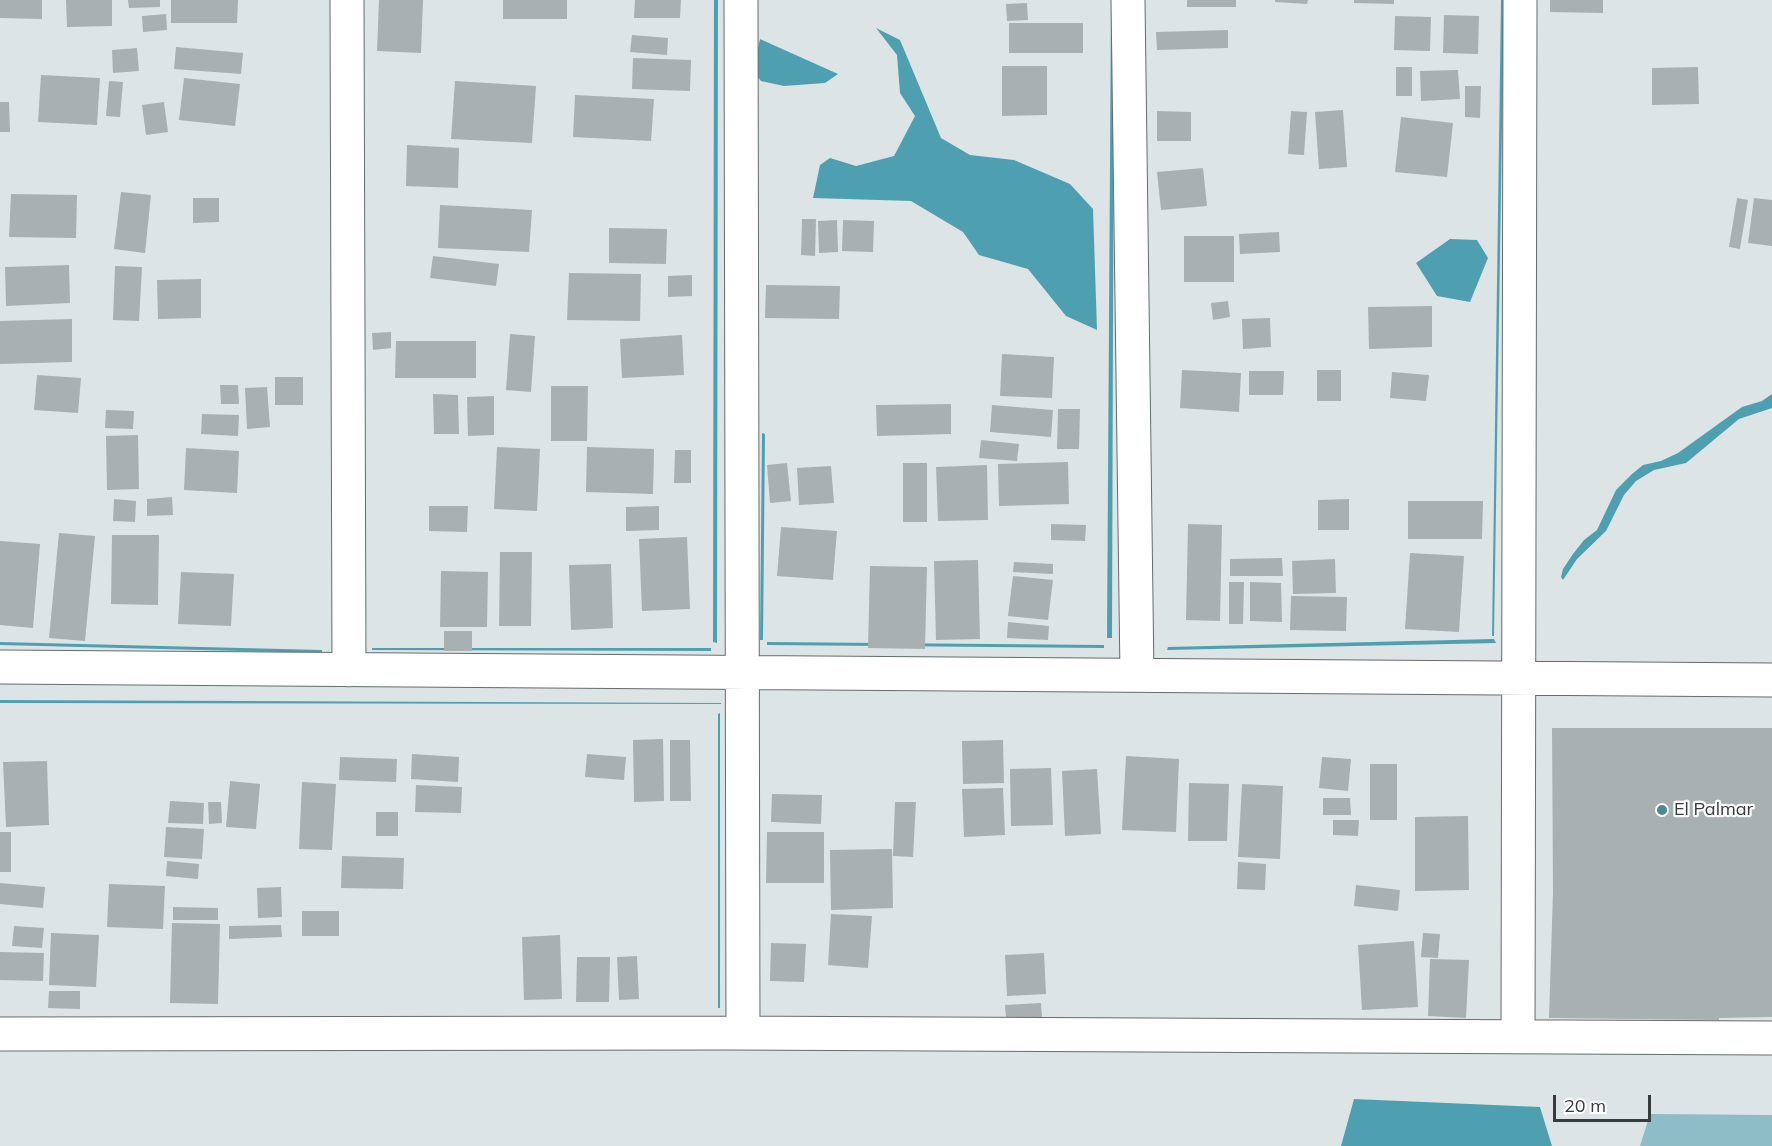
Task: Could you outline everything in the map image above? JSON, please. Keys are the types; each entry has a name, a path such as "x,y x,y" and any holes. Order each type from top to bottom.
{"street":[{"path":"346,0 349,670"},
{"path":"741,0 742,1034"},
{"path":"1128,0 1137,675"},
{"path":"1518,1037 1520,0"},
{"path":"0,667 1772,680"},
{"path":"0,1034 1772,1038"}],"shaded area":[{"path":"714,0 718,0 717,643 713,642"},
{"path":"1111,0 1114,0 1112,638 1107,638"},
{"path":"1501,0 1504,0 1494,636 1492,636"},
{"path":"876,28 900,40 941,138 970,155 1014,160 1070,184 1093,209 1097,330 1066,316 1028,269 979,255 963,232 911,201 813,198 820,165 830,158 856,166 894,156 915,116 900,93 897,55"},
{"path":"760,39 838,74 825,83 784,86 761,81 753,71"},
{"path":"1450,239 1477,240 1488,258 1470,302 1437,296 1416,263"},
{"path":"1772,394 1772,408 1739,419 1686,463 1654,470 1636,481 1624,495 1606,531 1577,559 1563,580 1561,577 1563,569 1584,540 1597,530 1616,490 1632,474 1643,465 1661,461 1678,453 1742,407 1762,401"},
{"path":"762,433 765,434 763,640 760,640"},
{"path":"1494,639 1496,643 1167,650 1168,647"},
{"path":"0,642 322,650 322,653 0,645"},
{"path":"767,642 1104,645 1104,648 767,645"},
{"path":"372,648 711,648 711,651 372,650"},
{"path":"0,700 721,703 721,704 0,703"},
{"path":"720,713 720,1008 718,1008 718,714"},
{"path":"1354,1099 1540,1107 1552,1146 1341,1146"},
{"path":"1650,1114 1772,1115 1772,1146 1640,1146"}],"building":[{"path":"0,0 42,0 42,19 0,18"},
{"path":"66,0 112,0 112,26 67,27"},
{"path":"128,0 160,0 160,7 129,8"},
{"path":"171,0 238,0 237,23 171,23"},
{"path":"379,0 423,0 421,53 377,51"},
{"path":"503,0 567,0 567,19 503,19"},
{"path":"635,0 681,0 680,18 634,18"},
{"path":"1187,0 1236,0 1236,7 1187,7"},
{"path":"1275,0 1308,0 1307,4 1275,2"},
{"path":"1354,0 1394,0 1394,4 1354,3"},
{"path":"1550,0 1603,0 1603,13 1550,12"},
{"path":"1027,3 1028,20 1007,21 1006,4"},
{"path":"166,14 167,30 143,32 142,16"},
{"path":"1444,15 1479,16 1478,54 1443,53"},
{"path":"1395,16 1431,17 1430,51 1394,50"},
{"path":"1009,23 1083,23 1083,53 1009,53"},
{"path":"1228,30 1228,48 1157,50 1156,32"},
{"path":"632,35 668,38 667,55 630,52"},
{"path":"176,47 243,53 241,74 174,69"},
{"path":"137,48 139,71 113,73 112,50"},
{"path":"633,58 691,60 690,91 632,89"},
{"path":"1002,66 1047,66 1047,115 1002,116"},
{"path":"1396,67 1412,67 1412,96 1396,96"},
{"path":"1698,67 1699,104 1652,105 1652,68"},
{"path":"1458,70 1460,99 1421,101 1420,71"},
{"path":"41,75 100,78 97,125 38,122"},
{"path":"184,78 240,84 235,126 179,120"},
{"path":"109,81 123,82 120,117 106,116"},
{"path":"455,81 536,86 532,143 451,139"},
{"path":"1465,86 1481,86 1480,118 1465,117"},
{"path":"575,95 654,99 651,141 573,137"},
{"path":"0,102 9,102 10,132 0,132"},
{"path":"164,102 168,132 146,135 142,105"},
{"path":"1343,110 1347,167 1319,169 1315,112"},
{"path":"1157,111 1191,112 1191,141 1157,141"},
{"path":"1291,111 1307,112 1304,155 1288,154"},
{"path":"1401,117 1453,123 1447,177 1395,172"},
{"path":"407,145 459,148 458,188 406,186"},
{"path":"1203,168 1207,206 1161,210 1157,172"},
{"path":"121,192 151,195 145,253 114,249"},
{"path":"11,194 77,195 76,238 9,237"},
{"path":"193,198 219,198 219,222 193,223"},
{"path":"1737,198 1748,200 1740,249 1729,247"},
{"path":"1754,198 1772,200 1772,246 1748,243"},
{"path":"440,205 532,210 529,252 438,248"},
{"path":"802,219 816,219 815,256 801,255"},
{"path":"837,220 838,252 819,253 818,221"},
{"path":"843,220 874,221 873,252 842,251"},
{"path":"609,228 667,229 666,264 609,263"},
{"path":"1279,232 1280,252 1240,254 1239,234"},
{"path":"1184,236 1234,236 1234,282 1184,282"},
{"path":"433,256 499,264 496,286 430,278"},
{"path":"69,265 70,303 6,306 5,267"},
{"path":"115,266 142,267 139,321 113,320"},
{"path":"569,273 641,274 640,321 567,320"},
{"path":"692,275 692,296 668,297 668,276"},
{"path":"201,279 201,318 158,319 157,280"},
{"path":"766,285 840,286 839,319 765,318"},
{"path":"1228,301 1230,317 1213,320 1211,303"},
{"path":"1432,306 1432,347 1369,349 1368,307"},
{"path":"1270,318 1271,347 1243,349 1242,319"},
{"path":"72,319 72,362 0,364 0,321"},
{"path":"391,332 391,348 373,350 372,333"},
{"path":"510,334 535,336 531,392 506,390"},
{"path":"682,335 684,375 622,378 620,339"},
{"path":"396,341 476,341 476,378 395,378"},
{"path":"1002,354 1054,357 1052,398 1000,396"},
{"path":"1182,370 1241,373 1239,412 1180,408"},
{"path":"1317,370 1341,370 1341,401 1317,401"},
{"path":"1249,371 1284,371 1283,395 1249,395"},
{"path":"1392,372 1429,375 1426,401 1390,398"},
{"path":"37,375 81,378 78,413 34,410"},
{"path":"275,377 303,377 303,405 275,405"},
{"path":"220,385 238,385 239,404 221,404"},
{"path":"551,386 588,386 587,441 551,441"},
{"path":"267,387 270,427 247,429 245,388"},
{"path":"433,394 458,395 459,434 434,434"},
{"path":"494,396 494,435 468,436 467,397"},
{"path":"951,404 951,434 877,436 876,405"},
{"path":"992,405 1053,410 1051,437 990,432"},
{"path":"1058,409 1080,409 1079,449 1057,449"},
{"path":"106,410 134,411 133,429 105,428"},
{"path":"202,414 239,415 238,436 201,434"},
{"path":"138,435 139,489 107,490 106,436"},
{"path":"981,440 1019,444 1017,461 979,458"},
{"path":"497,447 540,449 537,511 494,509"},
{"path":"587,447 654,449 653,494 586,492"},
{"path":"186,448 239,451 237,493 184,490"},
{"path":"675,450 691,450 691,483 674,483"},
{"path":"1068,462 1069,504 999,506 998,464"},
{"path":"787,463 791,501 770,503 767,465"},
{"path":"903,463 927,463 927,522 903,522"},
{"path":"987,465 988,520 938,521 936,467"},
{"path":"831,466 834,503 799,505 797,468"},
{"path":"172,497 173,515 147,516 147,499"},
{"path":"114,499 136,501 135,522 113,521"},
{"path":"1349,499 1349,530 1318,530 1318,500"},
{"path":"1408,501 1483,501 1482,539 1408,539"},
{"path":"429,506 468,506 467,532 429,531"},
{"path":"659,506 659,530 626,531 626,507"},
{"path":"1051,524 1086,525 1085,541 1051,540"},
{"path":"1188,524 1222,525 1220,621 1186,620"},
{"path":"781,527 837,531 833,580 777,576"},
{"path":"59,533 95,536 85,641 49,638"},
{"path":"112,535 159,535 158,605 111,604"},
{"path":"687,537 690,609 642,611 639,539"},
{"path":"0,541 40,544 33,628 0,625"},
{"path":"500,552 532,552 531,626 499,626"},
{"path":"1410,553 1464,556 1459,632 1405,629"},
{"path":"1282,558 1283,576 1230,576 1230,559"},
{"path":"1335,559 1336,593 1293,594 1292,561"},
{"path":"978,560 980,639 936,640 934,561"},
{"path":"1014,562 1053,564 1053,574 1013,572"},
{"path":"611,564 613,628 571,630 569,565"},
{"path":"870,566 927,567 925,649 868,648"},
{"path":"441,571 488,572 487,627 440,627"},
{"path":"181,572 234,574 231,626 178,624"},
{"path":"1013,576 1053,580 1048,620 1008,616"},
{"path":"1229,582 1244,582 1243,624 1229,624"},
{"path":"1250,582 1281,583 1282,622 1250,621"},
{"path":"1291,596 1347,597 1346,631 1290,630"},
{"path":"1008,622 1049,626 1048,640 1007,638"},
{"path":"444,631 472,631 472,651 444,651"},
{"name":"El Palmar","path":"1552,728 1772,728 1772,1017 1719,1018 1719,1020 1549,1018 1553,892"},
{"path":"663,739 664,801 634,802 633,740"},
{"path":"670,740 690,740 691,801 670,801"},
{"path":"1003,740 1004,783 963,784 962,741"},
{"path":"412,754 459,757 458,782 411,779"},
{"path":"587,754 626,757 624,780 585,777"},
{"path":"1126,756 1179,759 1176,832 1122,830"},
{"path":"340,757 397,759 396,782 339,780"},
{"path":"1322,757 1351,759 1348,791 1319,788"},
{"path":"47,761 49,825 6,827 3,762"},
{"path":"1370,764 1397,764 1397,820 1370,820"},
{"path":"1051,768 1053,825 1011,826 1010,769"},
{"path":"1097,769 1101,834 1065,836 1062,771"},
{"path":"230,781 260,784 256,829 226,827"},
{"path":"302,782 336,784 332,850 299,849"},
{"path":"1189,783 1229,784 1227,841 1188,841"},
{"path":"1242,784 1283,786 1280,859 1238,857"},
{"path":"416,785 462,787 461,813 415,812"},
{"path":"1003,788 1005,835 964,837 962,789"},
{"path":"772,794 822,795 821,824 771,822"},
{"path":"1323,798 1350,798 1351,815 1323,815"},
{"path":"170,801 204,803 203,824 168,823"},
{"path":"208,802 221,802 222,823 209,824"},
{"path":"895,802 916,802 913,857 893,856"},
{"path":"376,812 398,812 398,836 376,836"},
{"path":"1468,816 1469,890 1415,891 1415,817"},
{"path":"1333,820 1359,820 1358,836 1333,835"},
{"path":"166,827 204,829 202,859 164,857"},
{"path":"0,832 11,832 11,872 0,872"},
{"path":"767,832 824,832 824,883 766,883"},
{"path":"892,849 893,908 831,910 830,850"},
{"path":"342,856 404,858 403,889 341,888"},
{"path":"167,861 199,864 198,879 166,876"},
{"path":"1238,862 1266,864 1265,890 1237,889"},
{"path":"0,883 45,887 43,908 0,904"},
{"path":"109,884 165,886 163,929 107,927"},
{"path":"1356,885 1400,890 1398,911 1354,906"},
{"path":"281,887 282,917 258,918 257,888"},
{"path":"173,907 218,908 218,920 173,920"},
{"path":"302,911 339,911 339,936 302,936"},
{"path":"831,914 872,916 868,968 828,965"},
{"path":"172,923 220,924 218,1004 170,1003"},
{"path":"281,925 282,937 229,939 229,926"},
{"path":"14,926 44,928 42,948 12,946"},
{"path":"51,933 99,935 96,987 49,985"},
{"path":"1423,933 1440,934 1438,958 1421,957"},
{"path":"560,935 562,999 524,1000 522,937"},
{"path":"1414,941 1418,1007 1362,1010 1358,945"},
{"path":"771,943 806,944 804,982 770,981"},
{"path":"0,952 44,953 43,981 0,980"},
{"path":"1044,953 1046,994 1007,996 1005,955"},
{"path":"637,956 639,999 619,1000 617,957"},
{"path":"577,957 610,957 609,1002 576,1002"},
{"path":"1430,959 1469,960 1466,1018 1428,1016"},
{"path":"49,991 80,991 80,1009 48,1008"},
{"path":"1041,1003 1043,1030 1007,1032 1005,1005"}],"place":[{"name":"El Palmar","path":"1662,810"}]}
